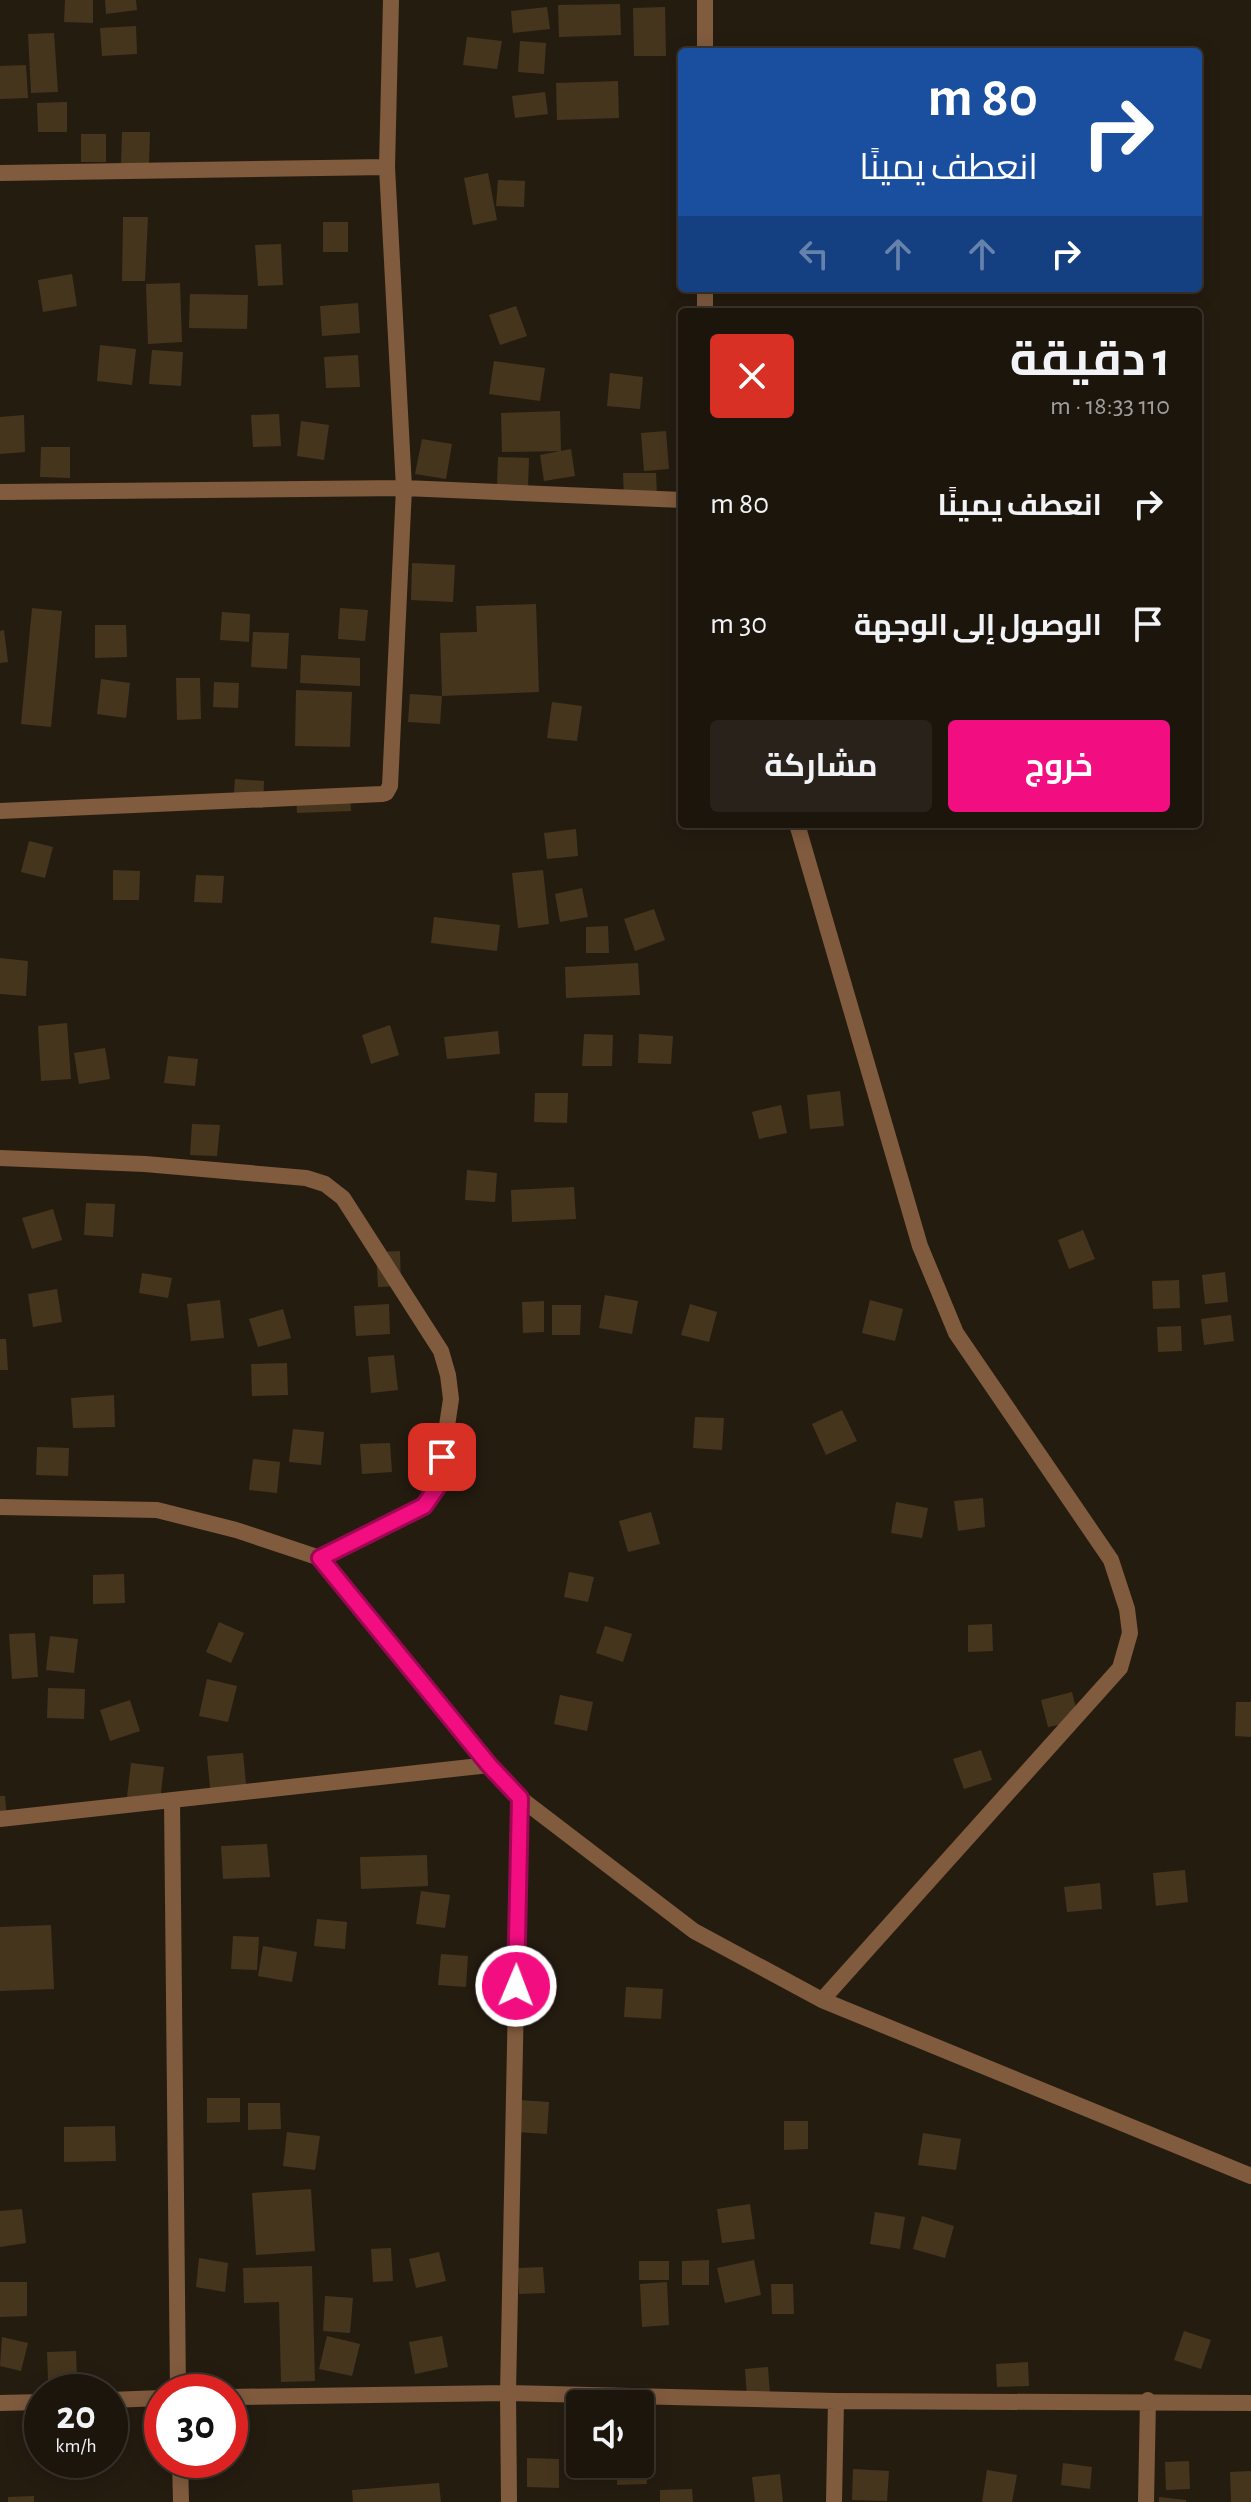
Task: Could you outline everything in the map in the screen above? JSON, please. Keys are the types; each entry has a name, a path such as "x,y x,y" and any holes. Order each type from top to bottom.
{"street":[{"path":"0,811 386,793 390,786 404,488 387,167 391,0"},
{"path":"705,0 705,48"},
{"path":"0,173 387,167"},
{"path":"0,492 404,488 678,500"},
{"path":"798,828 920,1246 956,1333 1111,1560 1127,1609 1130,1633 1120,1668 822,2000"},
{"path":"0,1158 145,1164 306,1178 325,1184 343,1198 441,1351 451,1399 438,1486 424,1506 320,1558"},
{"path":"0,1507 157,1510 236,1530 320,1558 489,1765 520,1798 694,1931 822,2000 1251,2176"},
{"path":"0,1819 489,1765"},
{"path":"509,2502 508,2393 520,1798"},
{"path":"172,1801 178,2374"},
{"path":"248,2397 508,2393 836,2401 1148,2400 1251,2403"},
{"path":"1146,2502 1148,2400"},
{"path":"834,2502 836,2401"},
{"path":"0,2403 24,2402"},
{"path":"180,2478 181,2502"}],"building":[{"path":"65,0 93,0 93,23 64,22"},
{"path":"105,0 136,0 137,10 106,14"},
{"path":"620,4 621,35 559,37 558,5"},
{"path":"547,7 550,29 513,33 511,11"},
{"path":"665,7 666,56 634,56 633,8"},
{"path":"136,26 137,54 102,56 100,28"},
{"path":"54,33 58,92 31,93 28,34"},
{"path":"467,37 502,41 497,69 463,65"},
{"path":"520,41 546,43 544,74 518,72"},
{"path":"26,65 28,98 0,99 0,66"},
{"path":"618,81 619,118 557,120 556,83"},
{"path":"545,92 548,114 515,118 512,96"},
{"path":"67,102 67,132 38,132 37,103"},
{"path":"122,132 150,132 149,164 121,164"},
{"path":"81,134 106,134 106,162 81,162"},
{"path":"488,173 497,220 473,225 464,178"},
{"path":"498,180 525,181 524,207 496,206"},
{"path":"123,217 148,217 145,281 122,281"},
{"path":"323,222 348,222 348,252 323,252"},
{"path":"281,244 283,285 258,286 255,245"},
{"path":"72,274 77,306 43,312 38,280"},
{"path":"180,283 182,342 148,344 146,284"},
{"path":"190,294 248,295 247,329 189,328"},
{"path":"358,303 360,333 322,336 320,306"},
{"path":"516,306 527,336 500,345 489,315"},
{"path":"100,345 136,349 132,385 97,381"},
{"path":"152,350 183,352 181,386 149,384"},
{"path":"358,355 360,387 326,388 324,357"},
{"path":"494,361 545,368 540,401 489,394"},
{"path":"610,373 643,377 640,409 607,406"},
{"path":"560,411 561,451 502,452 501,413"},
{"path":"279,414 281,446 253,447 251,415"},
{"path":"24,415 25,452 0,454 0,417"},
{"path":"301,421 329,425 324,460 297,456"},
{"path":"666,431 669,469 644,471 641,433"},
{"path":"422,439 452,444 446,479 415,474"},
{"path":"41,447 70,447 70,478 40,477"},
{"path":"571,449 575,476 544,481 540,455"},
{"path":"498,457 529,458 528,487 497,486"},
{"path":"623,473 656,473 657,498 624,499"},
{"path":"412,563 455,565 453,602 411,600"},
{"path":"536,604 539,692 442,696 440,633 477,632 476,606"},
{"path":"32,608 62,611 51,727 21,724"},
{"path":"340,608 368,610 365,641 338,639"},
{"path":"222,612 250,614 249,642 220,640"},
{"path":"95,625 126,625 127,657 95,658"},
{"path":"4,630 8,662 0,663 0,631"},
{"path":"253,632 289,633 287,669 251,667"},
{"path":"301,655 360,658 360,686 300,683"},
{"path":"176,678 200,678 201,719 177,720"},
{"path":"101,679 130,683 126,718 97,714"},
{"path":"214,682 239,683 238,708 213,707"},
{"path":"296,690 352,692 350,747 295,746"},
{"path":"410,694 442,696 440,724 408,722"},
{"path":"552,702 582,706 577,741 547,738"},
{"path":"235,779 264,781 263,808 233,805"},
{"path":"350,789 351,811 297,813 296,790"},
{"path":"576,829 578,856 547,859 544,833"},
{"path":"29,841 53,847 45,878 21,872"},
{"path":"113,870 140,871 139,900 113,900"},
{"path":"543,870 549,924 518,928 512,873"},
{"path":"196,875 224,876 222,903 194,902"},
{"path":"582,888 588,917 560,922 555,894"},
{"path":"654,909 665,940 635,951 624,919"},
{"path":"434,917 500,925 497,951 431,943"},
{"path":"608,926 609,953 586,953 586,927"},
{"path":"0,958 28,961 26,996 0,994"},
{"path":"638,963 640,995 566,998 565,967"},
{"path":"67,1023 71,1079 41,1081 38,1026"},
{"path":"390,1025 399,1055 371,1064 362,1035"},
{"path":"498,1031 500,1054 447,1059 444,1037"},
{"path":"584,1034 613,1035 612,1066 582,1066"},
{"path":"639,1034 673,1036 671,1064 638,1063"},
{"path":"105,1048 110,1079 79,1084 74,1053"},
{"path":"168,1056 198,1059 195,1086 164,1083"},
{"path":"840,1091 844,1126 810,1129 807,1095"},
{"path":"535,1093 568,1093 567,1123 534,1122"},
{"path":"781,1105 787,1133 759,1139 752,1112"},
{"path":"192,1124 220,1125 217,1156 190,1155"},
{"path":"467,1170 497,1173 495,1202 465,1200"},
{"path":"574,1187 576,1219 512,1222 511,1190"},
{"path":"86,1203 115,1204 113,1237 84,1235"},
{"path":"53,1209 62,1240 32,1249 22,1218"},
{"path":"1083,1230 1095,1259 1069,1269 1058,1240"},
{"path":"400,1251 401,1286 378,1287 376,1252"},
{"path":"1225,1272 1228,1302 1205,1304 1202,1275"},
{"path":"142,1273 172,1278 168,1298 139,1293"},
{"path":"1179,1280 1180,1308 1153,1309 1152,1281"},
{"path":"57,1289 62,1322 33,1327 28,1294"},
{"path":"605,1295 638,1301 632,1334 599,1328"},
{"path":"220,1300 224,1338 191,1341 187,1304"},
{"path":"870,1300 903,1309 895,1341 862,1333"},
{"path":"544,1301 544,1332 523,1333 522,1302"},
{"path":"389,1304 390,1334 356,1336 354,1306"},
{"path":"690,1304 717,1312 709,1342 681,1335"},
{"path":"552,1305 581,1305 580,1335 552,1335"},
{"path":"283,1309 291,1338 258,1347 249,1319"},
{"path":"1231,1315 1234,1341 1204,1345 1201,1319"},
{"path":"1181,1326 1182,1351 1158,1352 1157,1327"},
{"path":"0,1339 6,1339 8,1370 0,1370"},
{"path":"394,1355 398,1390 371,1393 368,1357"},
{"path":"287,1363 288,1395 252,1396 251,1364"},
{"path":"114,1395 115,1427 73,1428 71,1398"},
{"path":"842,1410 857,1441 826,1455 812,1424"},
{"path":"695,1417 724,1418 722,1450 693,1448"},
{"path":"293,1429 324,1432 321,1465 289,1462"},
{"path":"390,1443 392,1472 362,1474 360,1444"},
{"path":"37,1447 69,1448 68,1476 36,1475"},
{"path":"253,1459 280,1462 277,1493 249,1490"},
{"path":"983,1498 985,1527 958,1531 954,1501"},
{"path":"896,1502 928,1508 922,1538 891,1533"},
{"path":"651,1512 660,1544 628,1552 619,1521"},
{"path":"569,1572 594,1577 588,1602 564,1597"},
{"path":"124,1574 125,1603 93,1604 93,1575"},
{"path":"219,1622 244,1633 231,1663 206,1652"},
{"path":"992,1624 993,1651 968,1652 968,1625"},
{"path":"605,1626 632,1634 623,1662 596,1653"},
{"path":"35,1633 38,1677 12,1679 9,1634"},
{"path":"50,1636 78,1639 74,1673 46,1670"},
{"path":"207,1679 237,1686 228,1722 199,1716"},
{"path":"48,1688 85,1689 84,1719 47,1718"},
{"path":"1072,1692 1079,1721 1048,1727 1041,1700"},
{"path":"560,1695 593,1702 587,1731 554,1724"},
{"path":"130,1700 140,1731 110,1741 100,1710"},
{"path":"1236,1702 1251,1702 1251,1737 1235,1736"},
{"path":"981,1750 992,1780 964,1789 953,1759"},
{"path":"243,1753 247,1794 211,1798 207,1756"},
{"path":"131,1763 164,1767 160,1801 127,1797"},
{"path":"0,1796 5,1796 7,1820 0,1821"},
{"path":"267,1844 270,1877 223,1879 221,1846"},
{"path":"427,1855 428,1886 361,1889 360,1857"},
{"path":"1185,1870 1188,1902 1156,1906 1153,1873"},
{"path":"1100,1883 1102,1909 1067,1912 1064,1887"},
{"path":"421,1891 450,1895 445,1928 416,1924"},
{"path":"317,1919 347,1922 345,1949 314,1946"},
{"path":"51,1925 54,1989 0,1991 0,1927"},
{"path":"233,1936 259,1937 257,1970 231,1969"},
{"path":"263,1946 297,1952 292,1982 258,1976"},
{"path":"441,1954 468,1956 466,1987 438,1985"},
{"path":"626,1987 663,1989 661,2019 624,2017"},
{"path":"207,2098 240,2098 240,2122 207,2123"},
{"path":"519,2100 549,2102 547,2134 516,2132"},
{"path":"248,2103 280,2103 281,2129 248,2130"},
{"path":"784,2121 808,2121 808,2149 784,2150"},
{"path":"115,2126 116,2161 64,2162 64,2127"},
{"path":"287,2132 320,2136 315,2170 283,2166"},
{"path":"923,2133 961,2139 956,2170 918,2165"},
{"path":"311,2189 315,2251 256,2255 252,2193"},
{"path":"750,2204 755,2239 722,2243 717,2209"},
{"path":"22,2209 26,2243 0,2247 0,2211"},
{"path":"875,2212 905,2217 900,2249 870,2244"},
{"path":"922,2216 954,2226 945,2258 913,2249"},
{"path":"391,2248 393,2281 373,2282 371,2249"},
{"path":"439,2252 446,2281 416,2288 409,2259"},
{"path":"199,2258 228,2263 225,2292 196,2287"},
{"path":"709,2260 709,2285 682,2285 682,2261"},
{"path":"754,2260 761,2295 725,2303 717,2268"},
{"path":"639,2261 669,2261 669,2280 639,2280"},
{"path":"312,2266 315,2381 281,2382 279,2302 244,2303 243,2268"},
{"path":"543,2267 545,2293 519,2294 518,2268"},
{"path":"0,2282 27,2282 27,2316 0,2317"},
{"path":"667,2282 669,2325 642,2327 640,2284"},
{"path":"771,2284 793,2284 794,2314 772,2314"},
{"path":"325,2296 353,2298 350,2333 323,2331"},
{"path":"1184,2331 1211,2340 1201,2369 1174,2360"},
{"path":"327,2336 360,2344 352,2376 319,2369"},
{"path":"442,2336 448,2367 415,2374 409,2342"},
{"path":"2,2337 28,2343 21,2371 0,2366"},
{"path":"76,2351 77,2374 48,2374 47,2352"},
{"path":"1028,2362 1029,2386 997,2387 996,2364"},
{"path":"768,2367 770,2395 747,2396 745,2369"},
{"path":"527,2458 559,2459 559,2488 527,2487"},
{"path":"1189,2461 1190,2489 1166,2490 1165,2462"},
{"path":"1063,2463 1092,2467 1090,2489 1061,2485"},
{"path":"853,2469 889,2471 887,2501 852,2500"},
{"path":"987,2470 1017,2475 1012,2502 982,2502"},
{"path":"1251,2471 1251,2502 1231,2502 1230,2472"},
{"path":"780,2474 783,2502 755,2502 752,2477"},
{"path":"617,2478 647,2478 647,2484 617,2485"},
{"path":"439,2483 441,2502 353,2502 352,2490"},
{"path":"692,2489 693,2502 660,2502 660,2490"},
{"path":"34,2496 34,2502 8,2502 8,2497"},
{"path":"1159,2497 1186,2500 1186,2502 1159,2502"}],"route":[{"path":"442,1457 438,1486 424,1506 320,1558 489,1765 520,1798 516,1986"}]}
